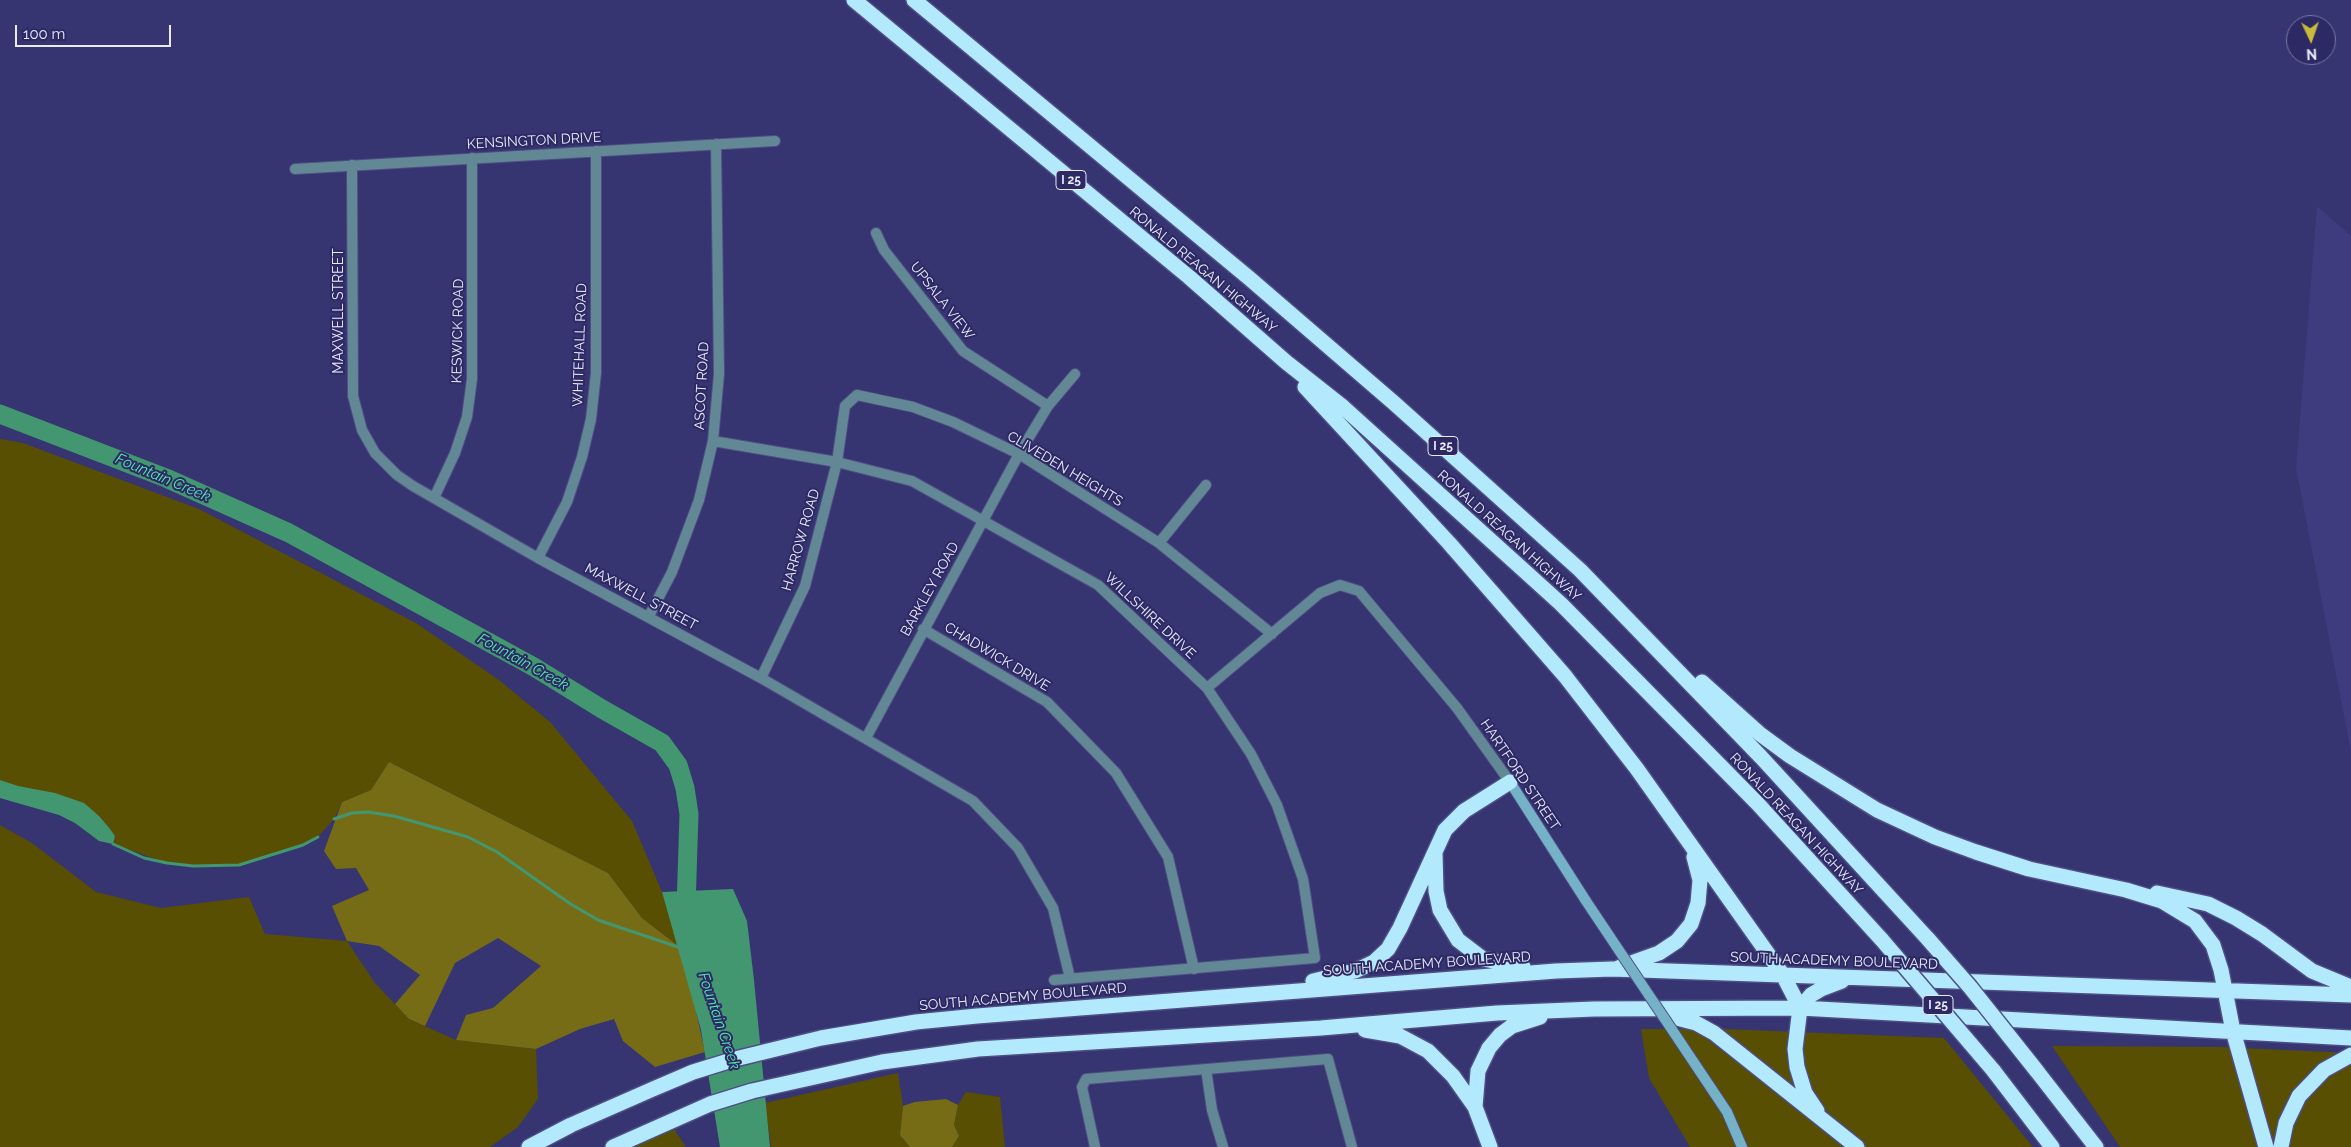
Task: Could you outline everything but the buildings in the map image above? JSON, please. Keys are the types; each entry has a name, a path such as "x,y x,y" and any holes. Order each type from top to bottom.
{"highway":[{"name":"RONALD REAGAN HIGHWAY","path":"854,0 1146,244 1189,277 1286,362 1343,407 1561,604 1758,804 1882,940 1993,1070 2052,1147"},
{"name":"RONALD REAGAN HIGHWAY","path":"914,0 1249,278 1394,402 1580,570 1761,757 1928,939 1970,987 2096,1147"},
{"path":"1286,362 1303,384 1449,544 1565,676 1637,769 1783,974 1800,1008"},
{"path":"1633,624 1682,663 1760,734 1790,756 1877,810 1935,837 2029,869 2126,890 2162,901 2195,921 2213,945 2233,1031 2266,1147"},
{"path":"1263,993 1355,972 1374,962 1388,949 1400,928 1445,830 1464,811 1510,782"},
{"path":"1612,970 1659,953 1677,942 1691,924 1698,903 1700,880 1692,848"},
{"path":"1435,850 1436,891 1440,910 1458,940 1483,959 1499,964 1556,971"},
{"path":"2126,890 2164,894 2208,904 2262,934 2312,970 2351,987"},
{"name":"SOUTH ACADEMY BOULEVARD","path":"529,1147 571,1125 693,1072 775,1048 864,1030 976,1016 1556,971 1612,970 1783,974 1851,979 2351,995"},
{"path":"1824,1120 1805,1093 1797,1067 1795,1049 1800,1008 1811,995 1821,989 1851,979"},
{"path":"613,1147 710,1104 752,1091 882,1062 978,1049 1321,1028 1497,1013 1594,1009 1800,1008 2351,1038"},
{"path":"1475,1107 1478,1071 1489,1048 1500,1035 1527,1020 1594,1009"},
{"path":"1636,1010 1696,1023 1714,1033 1857,1147"},
{"path":"1321,1028 1367,1030 1400,1036 1428,1051 1453,1076 1475,1107 1490,1147"},
{"path":"2281,1147 2286,1123 2299,1096 2324,1070 2351,1055"}],"street":[{"name":"KENSINGTON DRIVE","path":"295,169 775,141"},
{"name":"ASCOT ROAD","path":"649,616 672,572 699,500 713,441 719,374 716,144"},
{"name":"WHITEHALL ROAD","path":"538,558 567,502 582,457 591,419 596,374 596,151"},
{"name":"KESWICK ROAD","path":"434,498 455,453 467,417 472,379 472,158"},
{"name":"MAXWELL STREET","path":"352,165 353,396 362,430 375,453 397,475 434,498 538,558 649,616 761,678 973,801 1018,848 1053,908 1070,978"},
{"name":"UPSALA VIEW","path":"876,233 884,250 962,351 1048,406"},
{"name":"BARKLEY ROAD","path":"866,738 923,629 1019,454 1048,406 1075,374"},
{"name":"CLIVEDEN HEIGHTS","path":"837,462 845,406 857,395 913,407 953,422 1019,454 1159,544 1272,634"},
{"name":"WILLSHIRE DRIVE","path":"713,441 837,462 912,481 1098,585 1207,688 1251,754 1277,805 1303,879 1315,958 1194,969"},
{"name":"HARROW ROAD","path":"761,678 805,586 837,462"},
{"path":"1159,544 1206,485"},
{"name":"HARTFORD STREET","path":"1207,688 1320,593 1340,585 1359,591 1457,708 1510,782 1586,901 1727,1112 1742,1147"},
{"name":"CHADWICK DRIVE","path":"923,629 1047,702 1116,773 1168,857 1194,969"},
{"path":"1054,980 1194,969"},
{"path":"1095,1147 1082,1087 1086,1079 1328,1059 1352,1147"},
{"path":"1206,1069 1212,1110 1223,1147"}],"shaded area":[{"path":"2317,206 2351,236 2351,752 2296,468"},
{"path":"0,439 23,443 199,509 416,623 499,680 550,722 632,821 662,892 682,949 642,918 608,873 389,762 371,790 342,802 334,819 318,837 303,845 239,865 203,866 167,863 113,844 115,836 99,816 0,780"},
{"path":"389,762 608,873 642,918 682,949 705,1052 655,1067 623,1041 614,1019 580,1029 536,1049 456,1040 466,1015 493,1008 541,966 498,938 455,963 425,1026 409,1019 395,1004 420,975 379,946 347,941 332,906 369,890 356,868 336,869 324,851 342,802 371,790"},
{"path":"0,825 32,843 96,892 161,908 249,897 265,934 347,941 375,983 409,1019 456,1040 536,1049 538,1099 518,1127 490,1147 0,1147"},
{"path":"1641,1029 1724,1029 1944,1038 2033,1147 1690,1147 1649,1078"},
{"path":"2052,1046 2221,1047 2351,1053 2351,1147 2120,1147"},
{"path":"898,1073 903,1106 900,1135 910,1147 771,1147 765,1103"},
{"path":"966,1092 1000,1097 1005,1147 952,1147 959,1136 954,1125 958,1105"},
{"path":"946,1099 958,1105 954,1125 959,1136 952,1147 910,1147 900,1135 903,1106 915,1102"},
{"path":"674,1129 686,1147 631,1147"}],"water":[{"path":"0,780 18,786 55,793 84,803 99,816 115,836 113,844 99,841 75,823 59,815 0,798"},
{"path":"733,889 747,921 770,1147 720,1147 701,1030 662,892"}],"waterway":[{"name":"Fountain Creek","path":"0,414 166,478 289,533 534,667 662,743 678,765 685,788 689,814 687,915"},
{"path":"334,819 352,813 368,812 394,816 468,837 497,852 569,903 598,920 681,948"},
{"path":"113,844 144,858 167,863 193,866 239,865 303,845 318,837"}]}
